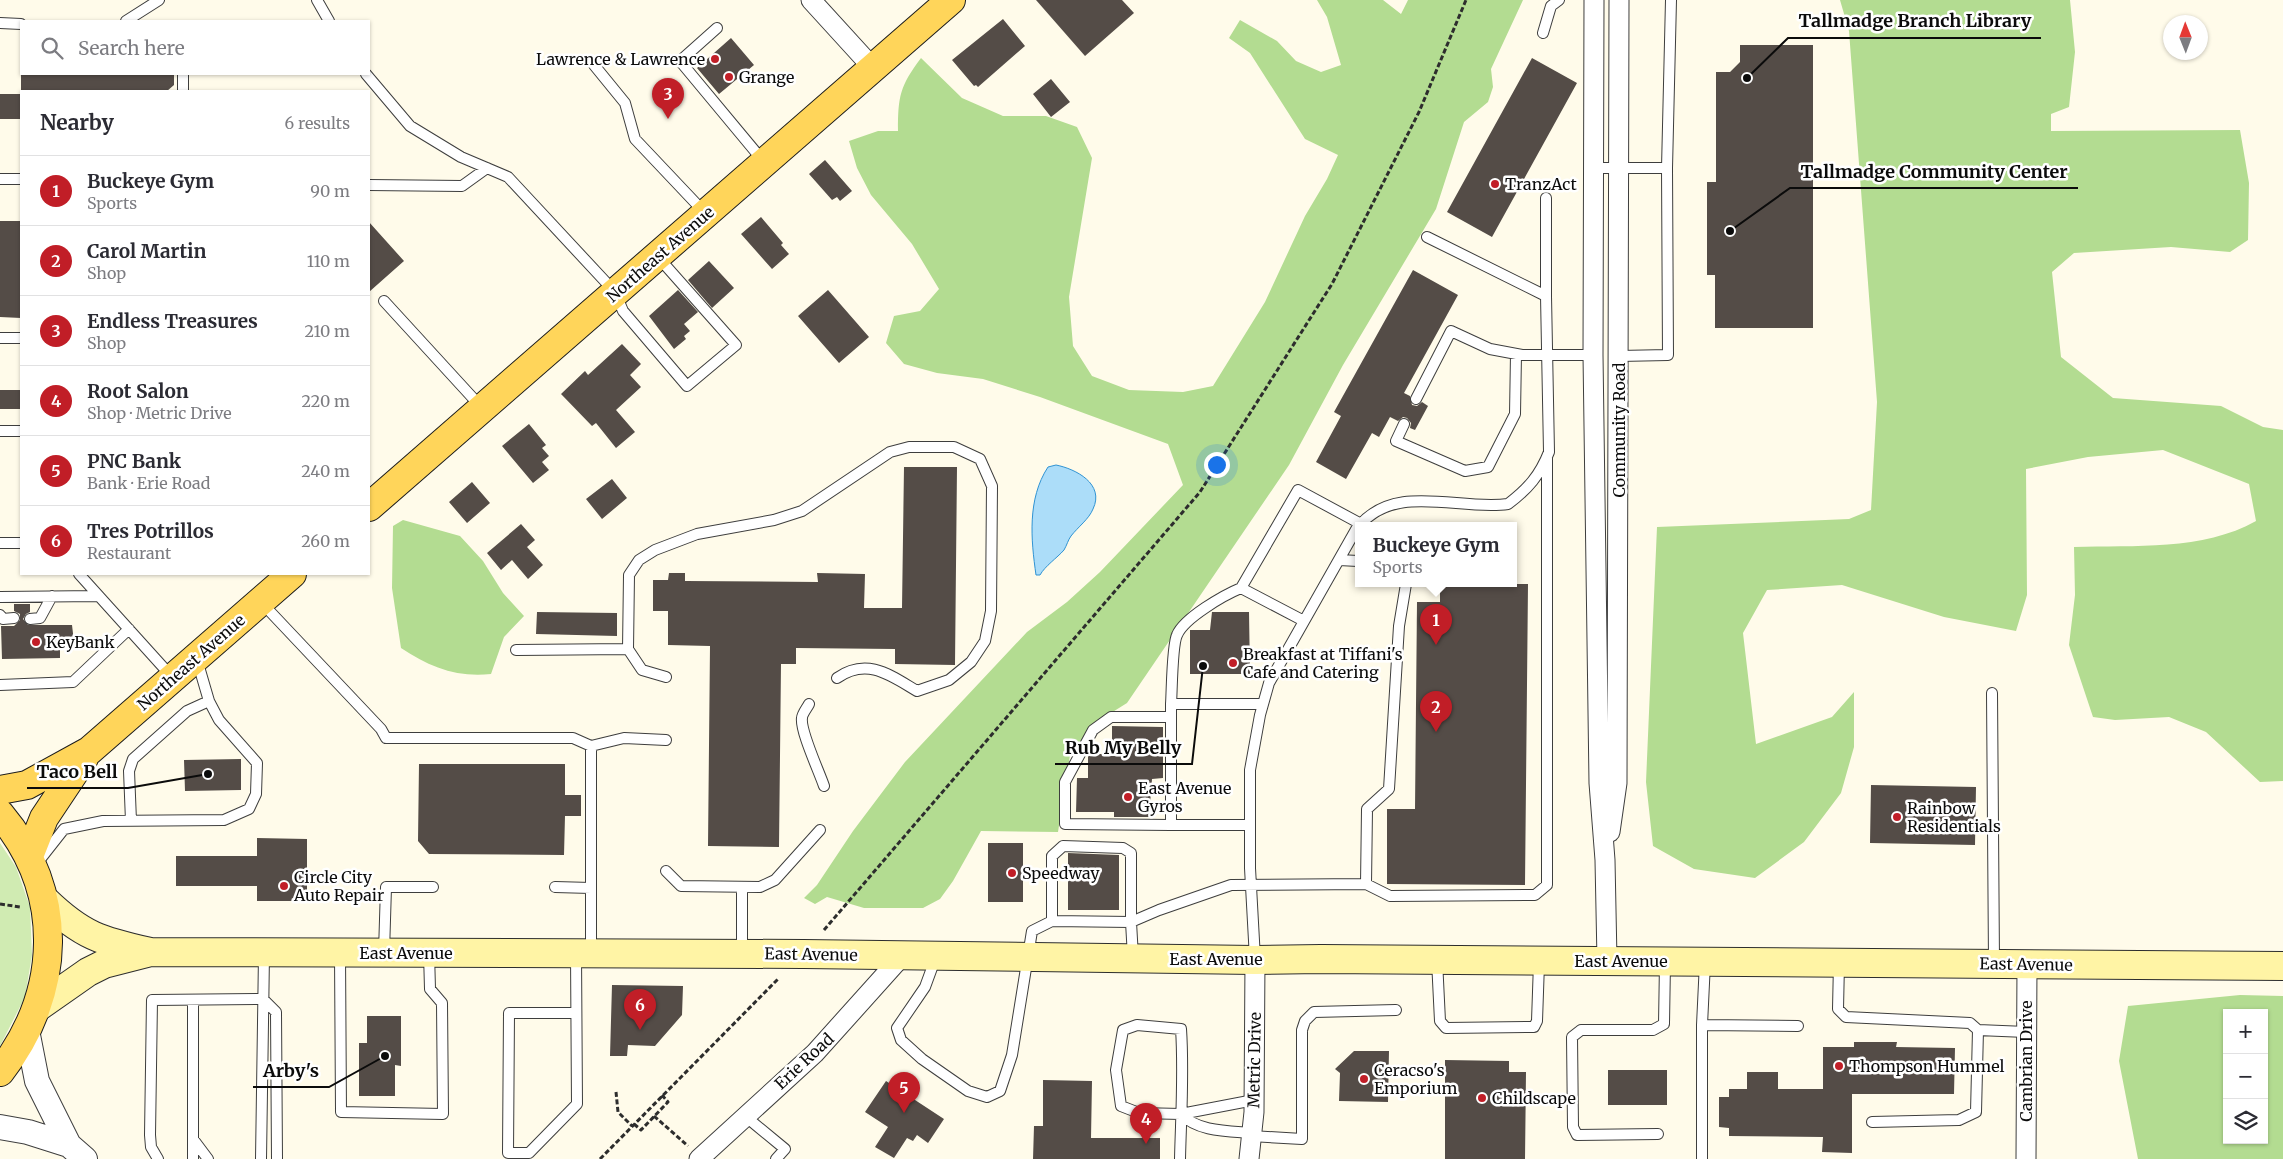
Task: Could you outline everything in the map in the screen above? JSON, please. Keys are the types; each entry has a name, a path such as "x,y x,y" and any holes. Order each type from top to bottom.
{"main road":[{"name":"Northeast Avenue","path":"370,506 951,0"},
{"name":"Northeast Avenue","path":"0,790 27,785 89,751 291,575"},
{"name":"Northeast Avenue","path":"32,862 44,818 89,751"},
{"path":"0,814 32,862 44,900 48,953 45,978 32,1019 0,1072"},
{"name":"East Avenue","path":"44,900 66,920 89,935 112,943 150,952 804,954 1255,960 1437,959 2283,966"},
{"name":"East Avenue","path":"32,1019 88,972 104,964 150,952"}],"street":[{"path":"810,0 872,68"},
{"name":"Community Road","path":"1594,0 1593,355 1599,783 1605,860 1607,960"},
{"name":"Community Road","path":"1605,860 1617,783 1620,0"},
{"path":"1593,355 1619,356"},
{"name":"Erie Road","path":"700,1158 827,1041 903,955"},
{"name":"Metric Drive","path":"1249,1159 1254,1100 1255,960"},
{"name":"Cambrian Drive","path":"2026,1159 2027,964"},
{"path":"32,1019 37,1081 77,1152"},
{"path":"0,1127 28,1132 77,1152"}],"lane":[{"path":"128,20 159,0"},
{"path":"316,0 328,20"},
{"path":"1543,33 1551,6 1559,0"},
{"path":"1619,356 1668,355 1667,168 1671,0"},
{"path":"0,24 20,24"},
{"path":"717,28 680,60 765,162"},
{"path":"594,65 625,103 635,139 705,214"},
{"path":"183,75 183,90"},
{"path":"367,75 410,126 461,157 508,177 615,292 625,313 687,386 736,344 657,256"},
{"path":"370,185 462,186 487,168"},
{"path":"1593,168 1667,168"},
{"path":"0,179 20,179"},
{"path":"1364,522 1380,509 1398,503 1424,501 1508,504 1533,482 1547,458 1549,452 1546,198"},
{"path":"1427,238 1546,296"},
{"path":"384,301 482,408"},
{"path":"1416,400 1451,331 1490,349 1516,354 1593,355"},
{"path":"0,338 20,338"},
{"path":"1404,424 1396,441 1465,470 1488,468 1515,414 1516,354"},
{"path":"0,431 20,431"},
{"path":"666,677 642,670 628,649 629,575 639,560 655,550 697,534 774,520 802,511 890,452 909,447 954,447 980,459 992,486 991,611 985,642 971,662 949,680 917,691 886,672 868,668 846,671 837,678"},
{"path":"936,956 925,987 897,1028 901,1040 922,1059 968,1091 987,1097 1000,1091 1012,1055 1032,931 1052,921 1131,922 1159,910 1231,885 1366,884 1390,896 1535,896 1547,885 1547,458"},
{"path":"1171,825 1171,704 1176,635 1184,625 1218,597 1241,588 1298,490 1355,524"},
{"path":"1255,960 1251,885 1250,770 1263,704 1269,683 1355,533"},
{"path":"0,543 20,543"},
{"path":"1339,560 1355,561"},
{"path":"80,575 172,678"},
{"path":"1366,884 1367,808 1389,790 1399,626 1406,587"},
{"path":"1241,588 1304,621"},
{"path":"30,619 40,618 52,596"},
{"path":"0,597 98,596"},
{"path":"260,602 381,729 386,738 573,738 591,746 624,738 666,740"},
{"path":"0,615 3,619 14,618"},
{"path":"0,685 73,682 129,629"},
{"path":"516,650 628,649"},
{"path":"32,862 64,828 103,821 224,820 249,809 256,794 257,763 220,720 209,701 197,657"},
{"path":"1992,693 1994,964"},
{"path":"131,821 129,771 133,759 188,711 209,701"},
{"path":"809,704 802,718 805,739 816,761 824,786"},
{"path":"1171,704 1263,704"},
{"path":"1171,717 1111,717 1093,730 1065,782 1065,824 1250,826"},
{"path":"576,1013 509,1013 508,1156 529,1153 577,1104 576,1013 591,888 591,746"},
{"path":"666,871 682,886 760,887 775,880 820,830"},
{"path":"1052,921 1052,856 1063,846 1123,848 1131,853 1133,958"},
{"path":"384,953 386,887 433,887"},
{"path":"742,887 742,954"},
{"path":"555,888 591,888"},
{"path":"262,1159 264,953"},
{"path":"340,953 341,1112 444,1114 442,1003 430,989 429,953"},
{"path":"1437,959 1440,1021 1446,1028 1534,1027 1537,1021 1539,960"},
{"path":"1658,1134 1577,1135 1573,1127 1572,1037 1581,1030 1653,1030 1664,1024 1665,961"},
{"path":"1702,1159 1702,1024 1705,961"},
{"path":"1839,962 1838,1009 1846,1017 1970,1023 1978,1030 2026,1032"},
{"path":"158,1159 151,1147 150,1135 152,1000 263,999 276,1012 277,1159"},
{"path":"193,1000 193,1159"},
{"path":"1181,1114 1189,1123 1220,1131 1302,1139 1302,1030 1305,1021 1314,1012 1396,1010"},
{"path":"1702,1024 1798,1026"},
{"path":"1180,1159 1181,1114 1181,1028 1137,1025 1123,1030 1116,1070 1121,1106 1139,1113 1181,1114 1254,1100"},
{"path":"1872,1122 1960,1120 1976,1112 1978,1030"},
{"path":"745,1116 785,1149 776,1159"},
{"path":"193,1139 208,1159"}],"path":[{"path":"600,1159 804,954 1121,587 1200,492 1332,284 1419,112 1466,0"},
{"path":"616,1092 618,1112 641,1130 668,1102 662,1095"},
{"path":"654,1116 700,1158"}],"green space":[{"path":"1317,0 1383,0 1401,14 1408,0 1523,0 1491,69 1493,87 1488,102 1464,122 1436,209 1343,365 1289,465 1127,703 1095,723 1070,755 1058,832 981,831 953,881 940,899 923,908 864,908 827,897 815,904 804,898 817,885 853,831 905,762 1027,632 1067,602 1100,572 1183,485 1168,444 1040,397 983,379 937,373 904,364 886,343 894,316 920,311 939,289 912,244 871,195 857,168 849,141 878,131 898,131 900,100 904,84 921,58 962,98 1003,116 1046,116 1077,127 1092,158 1069,297 1073,346 1092,376 1129,390 1183,392 1213,386 1265,302 1305,216 1327,179 1338,155 1305,139 1250,53 1229,38 1240,20 1277,41 1296,61 1321,72 1341,65 1327,17"},
{"path":"1840,0 2070,0 2075,52 2069,107 2051,114 2051,131 2240,130 2249,183 2248,240 2230,252 2171,247 2074,253 2052,272 2061,357 2113,398 2221,406 2263,427 2283,430 2283,781 2260,782 2206,732 2169,717 2115,720 2093,717 2069,645 2075,595 2074,547 2144,546 2191,542 2235,531 2256,521 2249,484 2163,450 2088,457 2026,469 2027,595 2016,631 1944,617 1842,585 1767,590 1743,633 1756,744 1832,717 1854,692 1854,747 1841,793 1804,842 1755,878 1694,869 1653,846 1646,782 1657,527 1849,519 1871,510 1877,402 1849,31"},
{"path":"403,520 460,536 483,561 503,593 524,616 504,637 491,674 455,673 444,670 422,661 401,648 392,588 393,526"},
{"path":"0,843 16,867 30,907 32,955 25,997 0,1046"},
{"path":"2240,995 2283,996 2283,1159 2138,1159 2119,1061 2128,1006"}],"water":[{"path":"1056,465 1072,470 1086,479 1092,485 1096,500 1091,513 1071,536 1064,550 1040,575 1036,575 1032,534 1034,506 1041,479 1048,467"}],"building":[{"path":"1036,0 1122,0 1134,13 1085,56"},
{"path":"1003,19 1025,46 978,87 974,86 952,60"},
{"path":"731,38 754,65 719,94 697,68"},
{"path":"1740,45 1813,45 1813,328 1715,328 1715,275 1707,275 1707,182 1716,182 1716,72 1730,72 1740,62"},
{"path":"1532,58 1577,83 1492,237 1447,212"},
{"path":"21,75 174,75 174,85 168,90 21,90"},
{"path":"1051,79 1070,102 1051,117 1033,94"},
{"path":"0,94 20,94 20,119 0,119"},
{"path":"825,160 852,191 840,201 837,197 832,200 809,174"},
{"path":"761,217 783,243 781,245 789,254 772,269 741,234"},
{"path":"0,221 20,221 20,318 0,317"},
{"path":"370,223 404,261 370,291"},
{"path":"709,261 734,288 712,308 688,280"},
{"path":"1413,270 1458,295 1404,393 1410,396 1412,405 1417,406 1422,402 1428,406 1415,430 1410,428 1411,423 1407,418 1403,417 1398,421 1390,417 1379,437 1372,433 1346,479 1316,462 1341,416 1334,412"},
{"path":"678,290 698,312 684,324 690,331 684,336 686,339 674,349 649,316"},
{"path":"828,290 869,337 839,363 798,316"},
{"path":"622,344 641,364 630,375 641,387 616,410 635,432 616,448 596,423 592,426 561,394 585,371 588,375"},
{"path":"0,390 20,390 20,409 0,409"},
{"path":"529,424 546,445 542,448 549,456 542,462 549,470 533,483 502,446"},
{"path":"904,467 957,467 955,665 895,664 895,649 796,648 796,664 781,664 779,847 708,846 710,646 668,645 668,611 653,611 653,580 668,580 669,573 685,573 685,581 818,582 817,573 865,574 864,608 902,608"},
{"path":"612,479 627,498 602,519 586,499"},
{"path":"472,482 490,503 467,523 449,502"},
{"path":"521,524 535,540 527,547 543,565 528,579 512,560 501,570 487,553"},
{"path":"1517,584 1528,584 1525,885 1387,884 1387,809 1415,809 1417,602 1440,602 1440,587 1517,587"},
{"name":"KeyBank","path":"14,604 30,604 30,612 23,619 28,625 72,625 74,642 60,642 60,658 2,659 1,626 14,626 20,620 20,614 14,611"},
{"path":"537,612 617,613 617,636 536,634"},
{"path":"1212,612 1249,612 1250,674 1190,674 1190,630 1210,630"},
{"path":"1112,726 1163,727 1163,778 1152,779 1149,817 1114,817 1114,812 1076,812 1077,778 1088,778 1088,754 1112,754"},
{"path":"241,759 241,790 185,791 184,760"},
{"path":"419,764 565,764 565,795 581,795 581,816 565,816 564,855 429,854 418,841"},
{"path":"1871,785 1976,787 1975,845 1870,843"},
{"path":"257,838 307,839 307,901 257,901 257,886 176,886 176,856 257,856"},
{"path":"988,843 1023,843 1023,902 988,902"},
{"path":"1068,853 1119,855 1119,910 1068,910"},
{"path":"612,985 683,986 682,1015 655,1046 628,1045 627,1056 610,1056"},
{"path":"367,1016 401,1016 401,1066 395,1065 395,1096 359,1096 359,1043 367,1043"},
{"path":"1854,1042 1897,1042 1896,1047 1955,1048 1954,1094 1852,1094 1852,1153 1822,1152 1823,1137 1729,1136 1729,1128 1719,1127 1719,1097 1729,1097 1729,1089 1747,1089 1747,1072 1778,1072 1778,1089 1823,1089 1823,1047 1854,1047"},
{"path":"1354,1051 1389,1051 1388,1102 1339,1101 1340,1073 1335,1069"},
{"path":"1445,1060 1509,1061 1509,1072 1526,1072 1525,1159 1445,1159"},
{"path":"1608,1070 1667,1070 1667,1105 1608,1105"},
{"path":"1043,1080 1092,1081 1091,1138 1160,1138 1160,1159 1033,1159 1034,1126 1043,1126"},
{"path":"886,1081 944,1119 928,1143 917,1135 913,1141 907,1138 894,1158 875,1147 888,1127 865,1112"}],"place":[{"name":"Lawrence & Lawrence","path":"715,59"},
{"name":"Grange","path":"729,77"},
{"name":"Tallmadge Branch Library","path":"1747,78"},
{"name":"Endless Treasures","path":"668,119"},
{"name":"TranzAct","path":"1495,184"},
{"name":"Tallmadge Community Center","path":"1730,231"},
{"name":"KeyBank","path":"36,642"},
{"name":"Buckeye Gym","path":"1436,645"},
{"name":"Breakfast at Tiffani's Cafe and Catering","path":"1233,663"},
{"name":"Rub My Belly","path":"1203,666"},
{"name":"Carol Martin","path":"1436,732"},
{"name":"Taco Bell","path":"208,774"},
{"name":"East Avenue Gyros","path":"1128,797"},
{"name":"Rainbow Residentials","path":"1897,817"},
{"name":"Speedway","path":"1012,873"},
{"name":"Circle City Auto Repair","path":"284,886"},
{"name":"Tres Potrillos","path":"640,1030"},
{"name":"Arby's","path":"385,1056"},
{"name":"Thompson Hummel","path":"1839,1066"},
{"name":"Ceracso's Emporium","path":"1364,1079"},
{"name":"Childscape","path":"1482,1098"},
{"name":"PNC Bank","path":"904,1113"},
{"name":"Root Salon","path":"1146,1144"}]}
